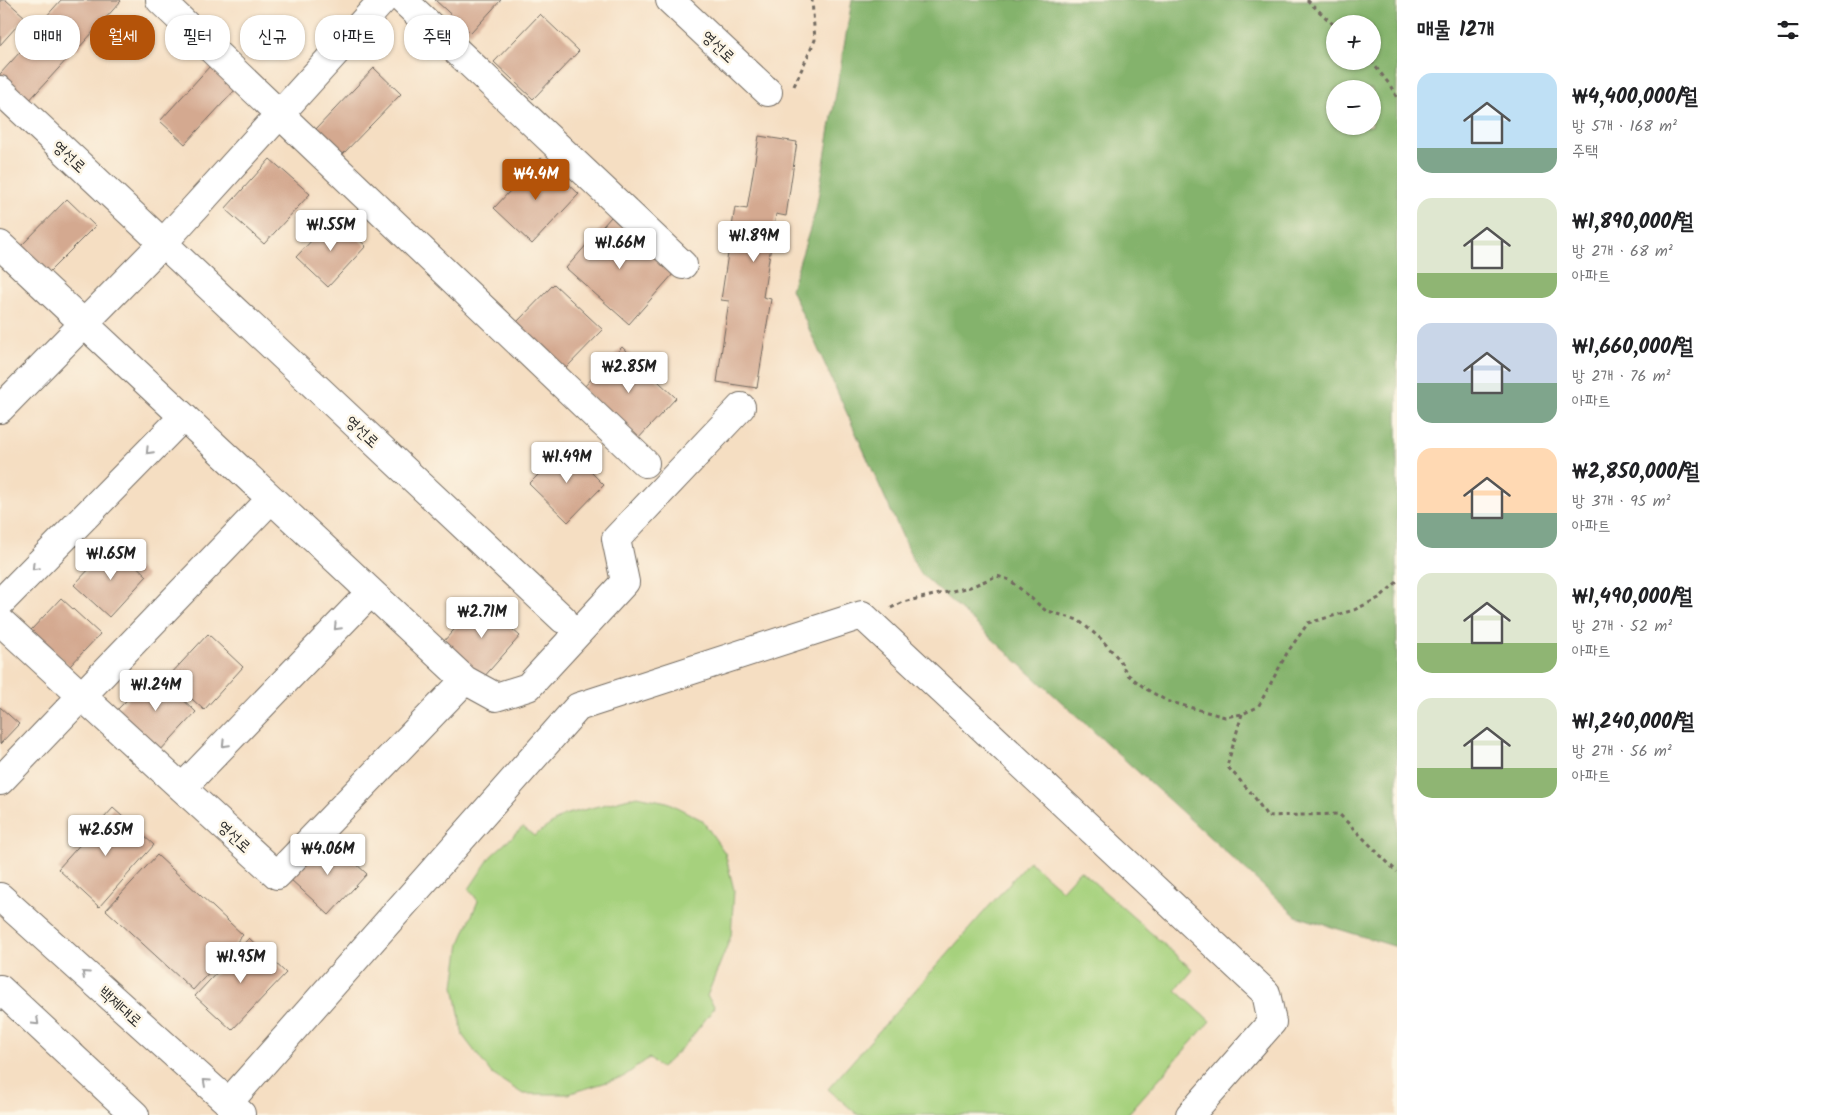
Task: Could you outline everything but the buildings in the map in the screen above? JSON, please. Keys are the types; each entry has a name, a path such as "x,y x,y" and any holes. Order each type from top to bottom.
{"street":[{"path":"160,0 645,463"},
{"path":"0,409 163,242 383,0"},
{"path":"403,0 683,266"},
{"name":"영선로","path":"670,0 780,91"},
{"name":"영선로","path":"0,90 563,619"},
{"path":"2,250 83,323 465,680 496,697 528,687 626,582 616,539 741,407"},
{"path":"0,604 183,417"},
{"path":"0,781 271,499"},
{"path":"182,788 371,592"},
{"path":"235,1109 578,707 862,614 1266,993 1272,1022 1190,1115"},
{"name":"영선로","path":"0,621 277,875 465,680"},
{"name":"백제대로","path":"0,898 235,1109"},
{"path":"0,989 135,1115"}],"path":[{"path":"780,91 815,40 812,0"},
{"path":"1307,0 1326,18"},
{"path":"1378,70 1397,98"},
{"path":"886,611 903,602 970,588 997,576 1010,580 1045,610 1078,620 1100,638 1119,659 1127,674 1146,689 1167,701 1225,717 1242,714 1258,707 1287,654 1308,623 1354,610 1379,598 1397,582"},
{"path":"1242,714 1227,766 1254,795 1267,816 1339,814 1397,872"}],"green space":[{"path":"852,0 1397,0 1397,947 1296,916 918,571 791,289 816,210"},
{"path":"637,796 667,802 702,820 725,853 734,890 731,936 707,996 715,1007 687,1043 661,1068 649,1058 623,1077 568,1094 523,1094 492,1074 463,1036 454,986 460,943 478,901 469,889 491,856 523,827 534,836 564,815"},
{"path":"1029,861 1062,890 1080,870 1193,970 1176,990 1210,1021 1127,1115 858,1115 828,1089"}]}
